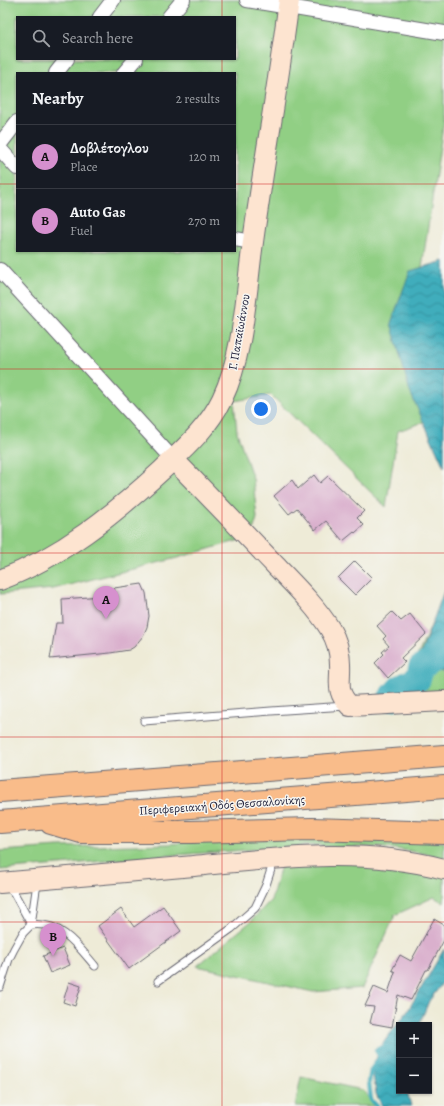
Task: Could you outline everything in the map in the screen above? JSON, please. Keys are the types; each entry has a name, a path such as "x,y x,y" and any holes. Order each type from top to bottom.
{"highway":[{"path":"0,791 444,756"},
{"name":"Περιφερειακή Οδός Θεσσαλονίκης","path":"0,822 444,787"},
{"path":"39,819 81,832 191,832 318,829 444,833"}],"street":[{"path":"101,16 113,0"},
{"path":"170,16 182,0"},
{"path":"247,0 289,4 444,33"},
{"name":"Γ. Παπαϊωάννου","path":"0,580 49,557 88,532 113,512 194,439 214,414 221,401 233,373 240,335 244,241 289,4"},
{"path":"57,72 66,60"},
{"path":"125,72 135,60"},
{"path":"0,144 16,123"},
{"path":"0,149 16,167"},
{"path":"0,270 173,459 308,600 325,621 334,637 339,652 340,689 343,698 350,706 444,701"},
{"path":"0,884 275,858 324,856 363,856 400,860 444,869"}],"lane":[{"path":"144,721 350,706"},
{"path":"158,981 231,929 255,908 266,885 275,858"},
{"path":"0,987 8,959 23,932 31,924 36,890 39,883 44,879"},
{"path":"0,884 6,885 14,893 31,924"},
{"path":"31,924 46,924 57,929 78,946 95,966"}],"green space":[{"path":"0,0 444,0 444,120 419,287 444,415 398,431 386,507 271,395 234,401 237,432 253,479 257,518 251,537 177,558 53,589 0,594"},
{"path":"444,598 444,693 391,695 414,663"},
{"path":"306,838 444,842 444,858 389,848 318,845 174,855 0,870 0,851 59,847 169,844 215,840"},
{"path":"350,861 444,873 444,903 434,897 395,915 362,988 313,992 197,966 249,923 271,900 282,862"},
{"path":"301,1077 363,1090 374,1106 295,1106"}],"water":[{"path":"444,261 444,467 410,392 391,323 410,271"},
{"path":"444,591 444,672 415,669"},
{"path":"444,949 444,981 429,1001 420,1022 399,1022 407,1012"},
{"path":"396,1026 396,1094 408,1094 411,1106 382,1106 376,1094 372,1068 383,1043"}],"building":[{"path":"314,475 320,483 328,476 364,511 357,518 364,525 343,541 326,521 315,530 297,508 289,514 274,496 292,480 298,489"},
{"path":"355,561 372,578 355,595 338,578"},
{"path":"142,584 146,593 149,616 147,627 143,636 134,647 129,650 110,653 50,659 56,623 63,623 62,599 115,595 114,588"},
{"path":"392,612 401,621 410,614 426,634 401,658 405,662 388,678 375,663 384,654 382,652 389,646 383,639 386,636 377,626"},
{"path":"163,906 181,931 129,969 98,926 121,909 134,927"},
{"path":"434,919 444,925 444,940 428,970 426,970 411,1000 398,995 392,1027 370,1023 374,1007 365,1006 374,987 388,993 395,972 392,970 400,955 411,961"},
{"path":"63,948 70,965 50,973 43,956"},
{"path":"69,982 81,986 75,1006 63,1002"}],"waterway":[{"path":"391,698 400,688 418,679 421,668 435,659 443,646"},
{"path":"377,1106 371,1100 369,1082 371,1070 380,1057 376,1050 385,1046"}],"place":[{"name":"Δοβλέτογλου","path":"106,619"},
{"name":"Auto Gas","path":"53,956"}]}
